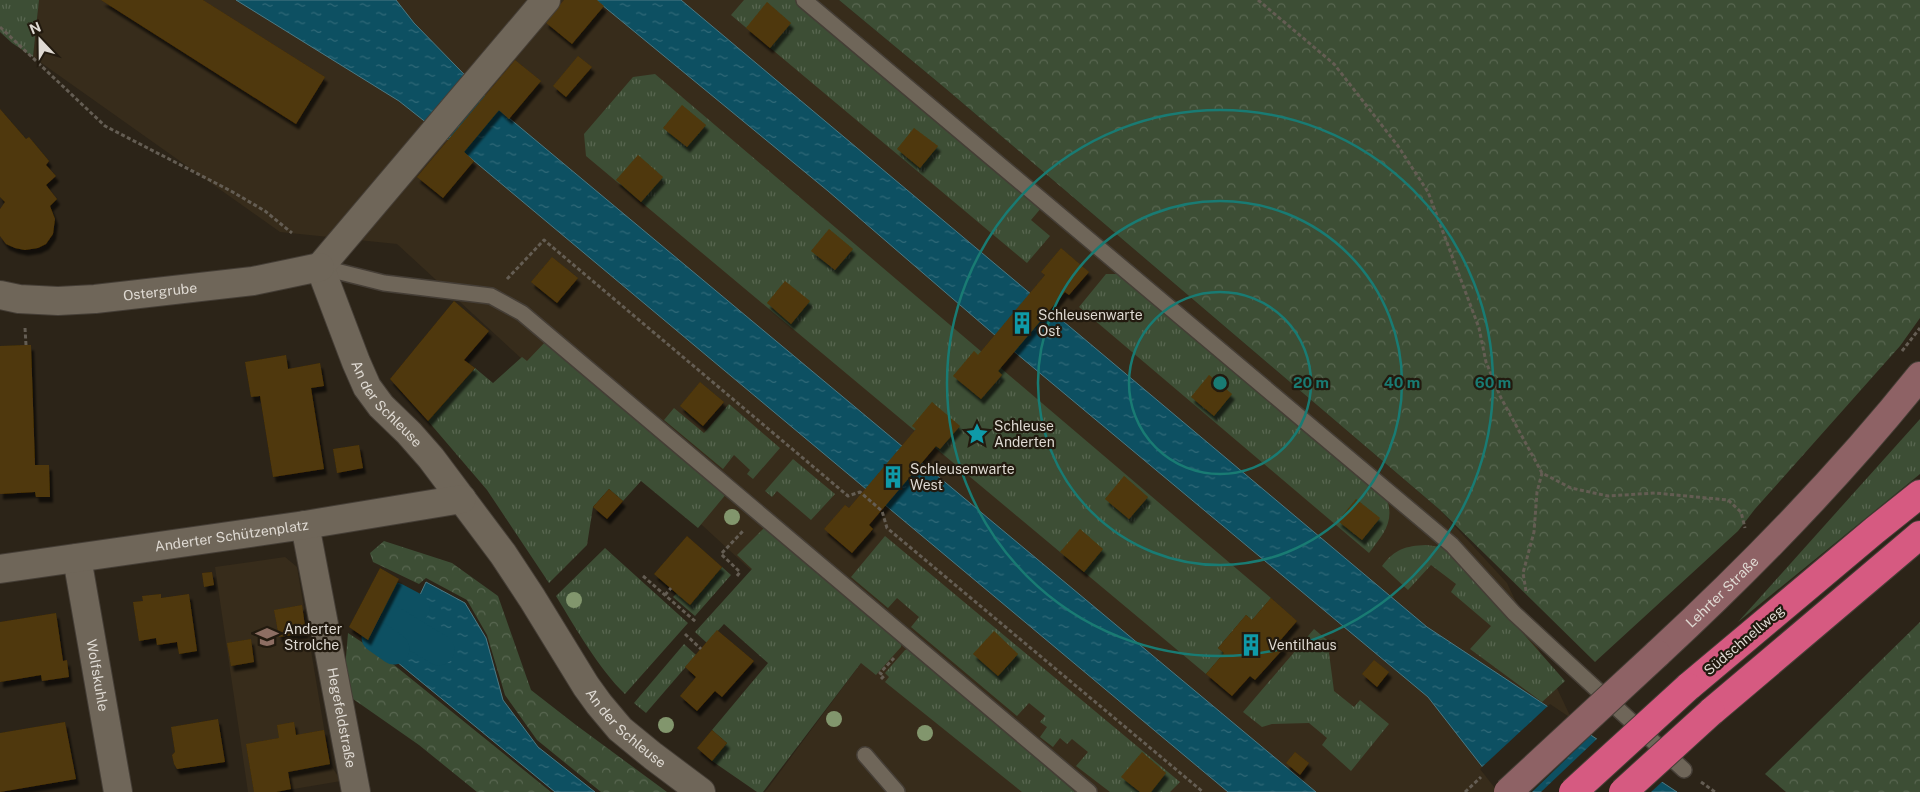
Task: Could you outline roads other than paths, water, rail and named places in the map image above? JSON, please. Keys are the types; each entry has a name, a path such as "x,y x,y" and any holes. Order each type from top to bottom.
{"highway":[{"name":"Südschnellweg","path":"1572,792 1688,687 1920,494"},
{"path":"1623,792 1711,712 1920,535"}],"main road":[{"name":"Lehrter Straße","path":"1508,792 1764,552 1832,479 1920,376"}],"street":[{"path":"320,267 546,0"},
{"name":"Ostergrube","path":"0,295 19,299 58,301 95,299 253,281 320,267"},
{"name":"An der Schleuse","path":"320,267 367,387 381,406 431,458 503,554 599,704 620,729 701,792"},
{"name":"Anderter Schützenplatz","path":"0,569 462,499"},
{"name":"Hegefeldstraße","path":"305,524 356,792"},
{"name":"Wolfskuhle","path":"77,558 118,792"}],"lane":[{"path":"804,0 1452,545 1514,612 1684,770"},
{"path":"320,267 384,283 492,296 522,313 1089,792"},
{"path":"865,755 898,792"}],"water":[{"path":"236,0 396,0 414,23 497,108 1316,792 1228,792 461,150 399,101"},
{"path":"596,0 681,0 1427,627 1677,792 1502,792 1428,697 1011,349 828,191"},
{"path":"426,582 465,603 486,638 503,700 538,747 595,792 555,792 391,657"}],"waterway":[{"path":"395,598 414,608"},
{"path":"385,617 439,650"},
{"path":"377,637 394,649"}],"place":[{"name":"Schleusenwarte Ost","path":"1022,323"},
{"name":"Schleuse Anderten","path":"977,434"},
{"name":"Schleusenwarte West","path":"893,477"},
{"name":"Anderter Strolche","path":"267,637"},
{"name":"Ventilhaus","path":"1251,645"}]}
